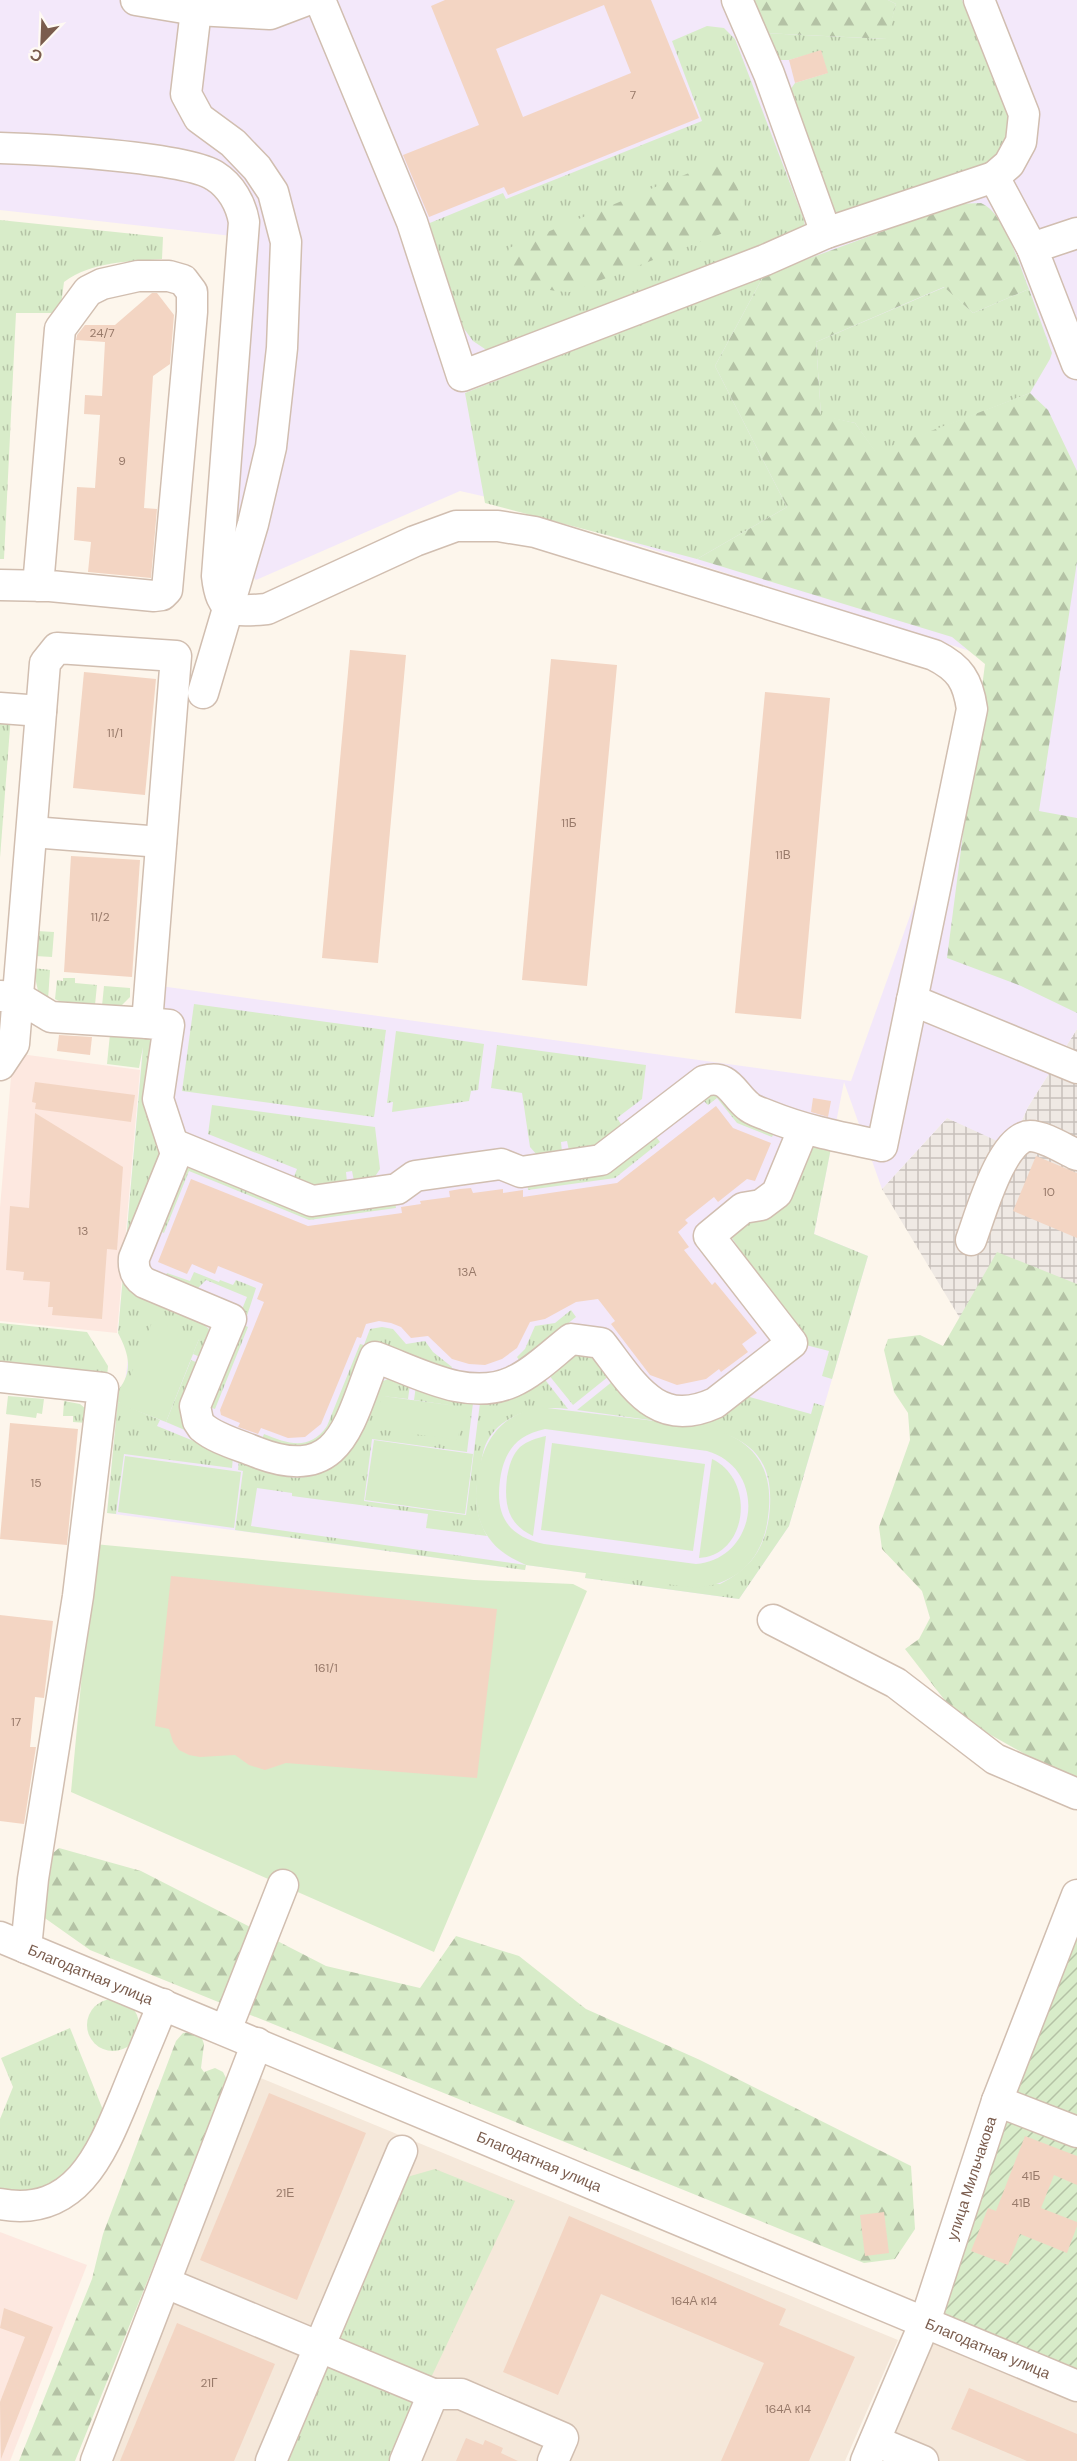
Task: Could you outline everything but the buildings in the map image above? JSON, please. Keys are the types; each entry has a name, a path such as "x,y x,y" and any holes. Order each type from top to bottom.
{"street":[{"path":"136,0 196,10 270,14 307,0"},
{"path":"320,0 412,222 462,376 765,260 826,233 994,177 1009,164 1021,142 1024,114 979,0"},
{"path":"737,0 769,74 826,233"},
{"path":"196,10 186,94 199,118 233,143 257,168 273,192 286,242 282,348 271,447 253,524 229,607 222,622 203,693"},
{"path":"0,148 39,149 191,167 215,176 242,206 244,222 217,576 220,596 229,607 244,611 267,609 415,541 456,526 498,526 546,535 934,655 960,671 968,686 972,709 882,1146 803,1130 748,1107 731,1085 711,1079 704,1081 601,1160 521,1172 501,1164 415,1176 397,1189 312,1201 173,1144"},
{"path":"994,177 1032,248 1077,364"},
{"path":"1032,248 1077,233"},
{"path":"0,585 154,596 162,595 167,590 192,312 192,292 183,280 169,276 138,276 102,284 87,291 60,329 38,586"},
{"path":"0,1065 14,1044 9,996 32,832 45,663 57,648 176,656 147,1023"},
{"path":"0,708 41,711"},
{"path":"32,832 161,842"},
{"path":"9,996 51,1017 169,1025 158,1099 176,1154 134,1258 136,1274 145,1283 231,1319 195,1406 202,1427 207,1432 279,1461 298,1463 323,1456 338,1444 375,1357 457,1387 488,1389 514,1381 572,1340 601,1343 641,1394 654,1404 683,1412 702,1409 716,1403 792,1343 709,1236 743,1208 761,1205 777,1193 803,1130"},
{"path":"912,1000 1077,1068"},
{"path":"971,1240 1005,1153 1019,1138 1031,1136 1077,1155"},
{"path":"0,1377 104,1388 78,1596 33,1879 7,1942"},
{"path":"773,1620 896,1683 995,1759 1077,1794"},
{"path":"226,2030 282,1885"},
{"name":"улица Мильчакова","path":"871,2451 925,2322 997,2101 1075,1906"},
{"name":"Благодатная улица","path":"7,1942 226,2030 1077,2386"},
{"path":"0,2204 16,2207 45,2202 70,2189 89,2172 105,2145 163,2004"},
{"path":"96,2461 257,2043"},
{"path":"997,2101 1077,2132"},
{"path":"270,2461 402,2151"},
{"path":"166,2283 320,2345 433,2394 461,2394 563,2438 553,2461"},
{"path":"405,2461 433,2394"},
{"path":"871,2451 923,2461"}],"shaded area":[{"path":"0,0 1077,0 1077,1029 1028,1107 1010,1147 947,1118 882,1189 844,1082 814,1234 868,1256 789,1526 739,1599 585,1578 586,1573 526,1565 525,1570 107,1513 119,1389 125,1381 129,1352 118,1333 144,1031 153,985 851,1081 1001,661 491,498 460,491 256,580 224,553 250,238 0,210"},
{"path":"1077,1029 1077,1416 976,1345 882,1189 947,1118 1011,1146 1028,1107"},
{"path":"13,1053 140,1070 117,1333 0,1321 0,1208"},
{"path":"239,2069 898,2340 845,2461 83,2461"},
{"path":"0,2232 87,2265 10,2461 0,2461"},
{"path":"929,2338 1077,2399 1077,2461 877,2461"}],"green space":[{"path":"749,0 888,0 896,4 887,39 763,33"},
{"path":"888,0 962,0 1000,87 1009,122 1008,134 998,152 982,166 834,219 785,97 795,83 827,73 821,51 789,60 773,60 763,33 886,39 896,4"},
{"path":"707,26 724,28 735,39 804,220 806,232 488,351 473,341 462,326 420,227 503,193 506,199 702,121 672,41"},
{"path":"713,163 729,167 746,209 744,225 570,292 537,287 518,277 511,269 508,260 509,248"},
{"path":"981,203 990,209 1004,228 1029,289 973,313 944,287 816,342 821,415 855,423 876,452 1030,393 1048,410 1077,471 1077,562 1039,811 1077,818 1077,1013 1021,986 947,958 985,664 952,637 697,559 787,507 715,366 764,275 957,204"},
{"path":"0,220 163,237 162,259 99,266 64,282 60,313 16,313 4,559 0,559"},
{"path":"764,275 715,366 787,507 697,559 485,503 465,393"},
{"path":"945,287 973,313 1029,289 1052,353 1050,359 1030,393 876,453 855,423 821,416 816,342"},
{"path":"0,715 11,715 0,858"},
{"path":"37,931 54,932 52,957 35,956"},
{"path":"33,968 50,970 48,1000 38,991"},
{"path":"63,978 75,978 75,983 97,985 95,1005 61,1002 55,999 57,980 63,981"},
{"path":"104,986 130,988 130,997 121,1006 102,1006"},
{"path":"194,1004 386,1030 374,1117 182,1091"},
{"path":"396,1031 484,1044 478,1090 471,1091 469,1101 392,1112 393,1102 387,1103"},
{"path":"110,1034 154,1034 160,1153 127,1256 209,1329 200,1357 193,1354 199,1339 119,1403 160,1420 157,1426 233,1457 232,1468 124,1454 116,1514 107,1513 119,1389 127,1375 128,1368 127,1354 118,1333 143,1047 139,1068 107,1064"},
{"path":"497,1045 646,1065 642,1099 617,1118 623,1127 598,1146 569,1151 567,1141 561,1142 562,1152 537,1155 530,1147 522,1093 491,1088"},
{"path":"715,1093 774,1133 772,1137 737,1123 717,1098 708,1105 703,1100"},
{"path":"212,1105 375,1127 380,1169 374,1178 354,1181 352,1171 346,1172 347,1182 316,1186 293,1179 297,1169 208,1134"},
{"path":"651,1130 660,1142 615,1178 528,1190 527,1178"},
{"path":"832,1143 814,1234 868,1256 832,1379 822,1376 829,1351 802,1344 732,1238 806,1144"},
{"path":"184,1163 308,1207 394,1196 396,1208 309,1220 189,1171 164,1233 153,1228"},
{"path":"997,1252 1077,1284 1077,1780 1055,1771 957,1716 905,1649 919,1639 930,1618 922,1591 882,1549 879,1527 910,1440 908,1413 894,1392 884,1350 888,1339 920,1335 943,1346"},
{"path":"194,1272 219,1282 220,1280 233,1285 236,1280 256,1288 244,1325 248,1327 215,1409 203,1405 247,1297 206,1280 197,1289 165,1276 167,1273 190,1281"},
{"path":"571,1310 576,1317 547,1340 523,1366 517,1357 525,1349 535,1326 555,1323"},
{"path":"153,1320 199,1339 166,1422 119,1404"},
{"path":"0,1323 87,1332 108,1366 107,1377 0,1367"},
{"path":"382,1327 393,1329 406,1344 425,1341 433,1352 452,1367 449,1376 416,1356 375,1341 337,1431 311,1454 261,1441 264,1434 298,1443 306,1442 320,1434 327,1426 360,1344 364,1345 370,1329"},
{"path":"578,1354 595,1358 609,1376 573,1405 548,1374"},
{"path":"191,1360 198,1363 187,1431 166,1422"},
{"path":"543,1377 568,1409 544,1409 520,1414 499,1426 491,1435 484,1449 476,1490 478,1513 487,1536 426,1528 428,1514 292,1496 292,1493 257,1488 251,1526 526,1565 525,1570 235,1530 243,1471 238,1470 239,1460 283,1476 304,1477 322,1473 348,1450 358,1435 381,1382 390,1378 410,1384 408,1399 381,1396 462,1407 414,1400 416,1386 458,1401 473,1403 467,1452 372,1439 364,1501 466,1515 480,1403 492,1402"},
{"path":"618,1377 645,1407 739,1394 811,1414 814,1403 824,1406 789,1526 739,1599 585,1578 586,1573 720,1584 740,1572 754,1557 767,1529 769,1517 770,1491 766,1470 757,1454 744,1443 708,1429 577,1410"},
{"path":"8,1396 44,1399 42,1414 37,1413 36,1418 6,1414"},
{"path":"381,1396 462,1407 458,1440 376,1429"},
{"path":"64,1401 80,1404 86,1409 87,1423 73,1422 73,1416 63,1416"},
{"path":"539,1407 704,1427 736,1438 757,1457 768,1483 768,1517 761,1545 754,1557 736,1575 711,1586 696,1588 526,1565 508,1555 492,1542 480,1521 476,1506 477,1481 479,1467 488,1443 503,1424 525,1411","holes":["545,1429 707,1451 727,1461 740,1476 747,1493 748,1512 743,1531 733,1547 717,1558 696,1564 544,1544 521,1536 513,1530 502,1514 500,1480 508,1453 519,1440 535,1432"]},
{"path":"546,1436 533,1536 518,1525 509,1512 506,1496 507,1477 511,1461 520,1447"},
{"path":"374,1440 473,1454 465,1514 365,1500"},
{"path":"552,1443 705,1464 693,1551 541,1530"},
{"path":"125,1456 241,1472 234,1528 118,1512"},
{"path":"712,1459 726,1469 735,1483 740,1499 740,1515 736,1531 728,1544 715,1554 699,1558"},
{"path":"94,1544 474,1580 573,1584 587,1591 434,1952 71,1792"},
{"path":"59,1848 141,1871 326,1966 420,1988 456,1936 519,1956 586,2009 700,2060 911,2166 915,2229 895,2259 864,2263 90,1950 32,1909 40,1864"},
{"path":"1077,1929 1077,2374 938,2316 1009,2097"},
{"path":"108,1999 118,1999 127,2003 135,2011 139,2025 135,2039 127,2047 118,2051 108,2051 99,2047 91,2039 87,2030 87,2020 91,2011 99,2003"},
{"path":"70,2028 103,2110 85,2154 51,2185 34,2192 2,2191 0,2189 0,2119 13,2087 1,2058"},
{"path":"192,2032 201,2036 204,2044 201,2068 204,2072 215,2068 223,2072 226,2078 221,2098 75,2461 19,2461 92,2279 103,2234 176,2041 183,2033"},
{"path":"435,2169 515,2201 428,2384 343,2346 337,2331 400,2179"},
{"path":"340,2363 419,2402 393,2461 286,2461 323,2369"}]}
